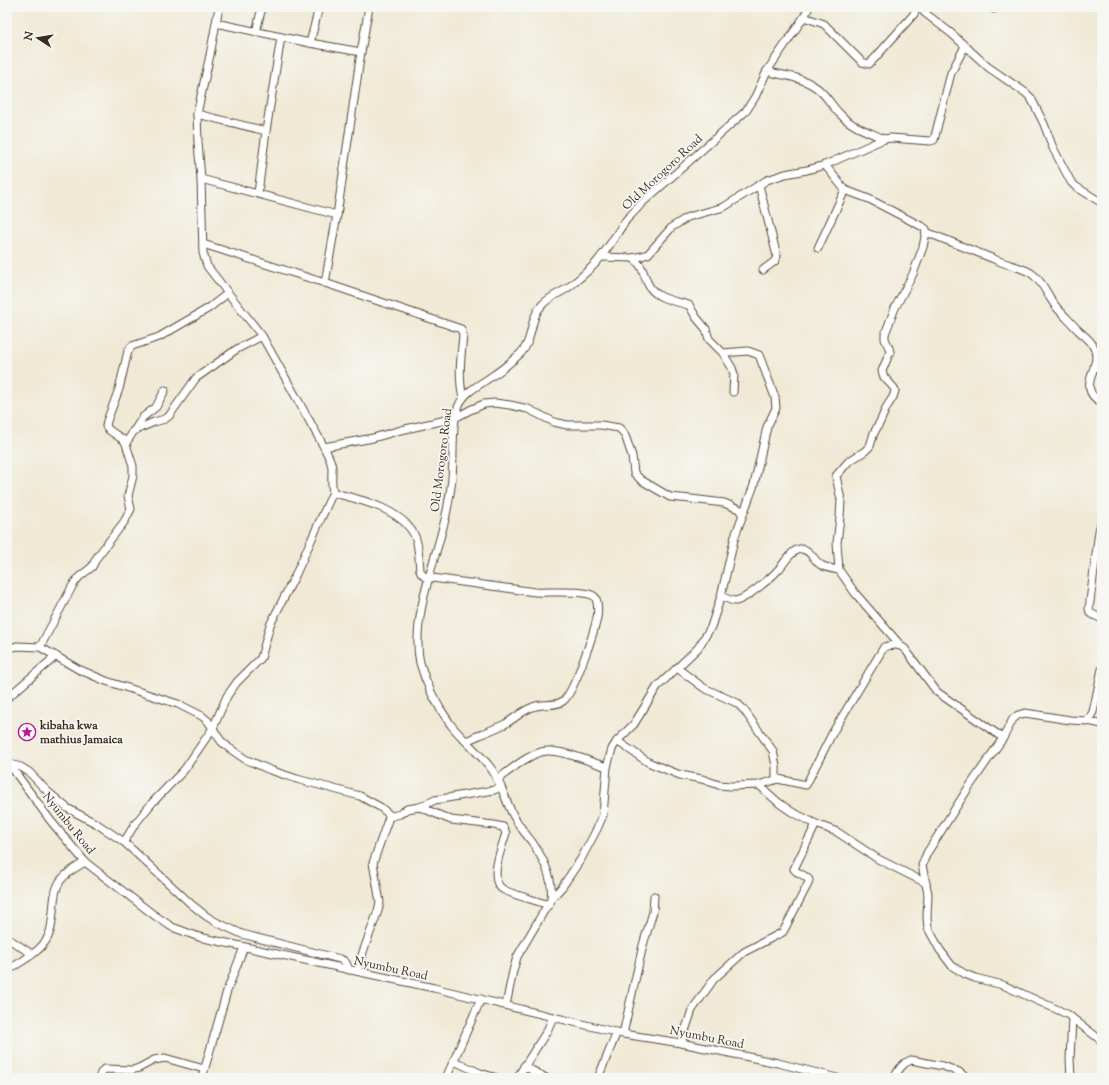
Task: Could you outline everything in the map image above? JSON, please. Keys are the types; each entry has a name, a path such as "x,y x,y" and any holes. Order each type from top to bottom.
{"street":[{"path":"124,842 135,824 152,803 184,770 213,728 227,696 237,682 260,658 270,625 295,576 333,492 331,484 331,462 324,447 262,336 207,266 203,253 197,114 219,7"},
{"path":"256,32 262,7"},
{"path":"310,43 319,7"},
{"path":"325,283 369,7"},
{"name":"Old Morogoro Road","path":"550,902 551,881 547,869 532,843 518,825 499,783 490,768 452,725 434,698 420,662 418,642 419,626 429,578 448,504 452,479 455,418 458,407 468,392 495,375 521,352 528,342 537,312 543,304 567,288 601,257 628,219 641,204 746,111 767,71 804,17 809,7"},
{"path":"804,17 824,24 862,62 869,64 872,63 914,14 916,7"},
{"path":"920,7 988,67 1026,92 1031,98 1048,133 1053,148 1071,182 1102,203"},
{"path":"216,23 361,52"},
{"path":"258,193 280,37"},
{"path":"601,257 633,258 648,254 672,227 688,217 724,207 767,180 785,174 825,165 884,139 934,140 951,73 964,46"},
{"path":"767,71 807,82 815,86 844,119 884,139"},
{"path":"197,114 266,131"},
{"path":"825,165 845,190 869,199 926,229 923,248 913,274 895,308 885,336 890,352 882,371 882,375 894,388 895,391 893,397 874,433 870,446 848,462 836,476 841,500 837,543 839,570 855,593 901,646 937,692 1003,738"},
{"path":"201,179 337,215"},
{"path":"759,185 777,256 775,261 763,270"},
{"path":"818,248 845,190"},
{"path":"926,232 995,260 1020,267 1035,276 1044,286 1058,308 1092,344 1097,354 1089,386 1091,394 1102,403"},
{"path":"203,244 461,329 463,335 460,385 463,398"},
{"path":"633,258 643,268 648,285 653,291 663,298 689,305 696,317 706,329 709,339 723,353 732,368 734,374 733,392"},
{"path":"40,647 73,585 79,577 92,567 97,557 124,522 131,509 128,496 134,476 133,466 125,441 109,430 106,426 106,421 119,389 128,351 132,346 159,337 209,308 228,294"},
{"path":"133,431 169,416 196,378 237,349 262,336"},
{"path":"506,1005 512,971 517,957 550,902 581,859 597,830 602,815 607,767 612,749 617,741 634,724 657,687 698,648 710,627 721,596 731,548 742,514 751,497 766,432 775,412 776,404 759,355 748,351 723,353"},
{"path":"126,443 143,417 156,407 165,390"},
{"path":"324,447 373,438 455,418 484,404 510,404 528,409 554,422 568,425 601,425 619,428 626,438 632,456 634,473 641,480 670,497 724,504 739,509 742,514"},
{"path":"333,492 380,506 403,521 416,539 421,573 425,577 535,592 550,593 569,591 591,594 595,597 597,604 597,618 578,678 563,702 559,704 534,706 504,724 466,741"},
{"path":"1102,520 1099,531 1089,609 1090,613 1102,619"},
{"path":"721,596 735,601 740,599 761,586 796,551 801,549 807,550 822,566 839,570"},
{"path":"617,741 648,762 680,774 719,785 759,785 776,779 788,780 804,785 808,783 833,732 891,634"},
{"path":"884,647 897,644 901,646"},
{"path":"7,649 17,646 40,647 78,670 106,681 178,704 202,716 208,721 221,741 246,759 270,770 297,779 360,796 380,807 391,816"},
{"path":"7,698 56,656"},
{"path":"676,668 704,688 737,703 744,710 773,751 776,766 776,779"},
{"path":"1088,721 1093,712 1102,669"},
{"path":"1102,724 1025,713 1018,715 1013,719 1003,738 927,852 922,865 928,894 928,928 932,938 952,966 965,974 1003,985 1067,1014 1102,1041"},
{"path":"391,816 400,814 407,808 420,807 435,800 494,790 499,783 521,762 538,753 547,751 559,752 607,767"},
{"path":"8,762 29,772 48,792 67,808 97,824 124,842 206,916 242,934 344,960 349,970"},
{"name":"Nyumbu Road","path":"8,762 50,820 85,862 172,927 199,937 481,999 620,1033 682,1043 778,1063 837,1078"},
{"path":"759,785 779,803 792,812 816,824 837,832 878,859 926,883"},
{"path":"420,807 451,820 503,827 506,833 497,863 497,883 503,890 550,902"},
{"path":"357,971 362,952 379,906 379,891 373,863 374,856 391,816"},
{"path":"682,1043 692,1010 714,979 744,952 783,932 808,884 809,880 807,877 794,869 816,824"},
{"path":"7,970 32,954 42,946 48,938 53,919 56,890 59,882 65,875 85,862"},
{"path":"598,1078 620,1033 643,944 653,912 654,896"},
{"path":"7,938 32,954"},
{"path":"202,1078 227,992 244,947"},
{"path":"446,1078 481,999"},
{"path":"517,1078 547,1032 553,1017"},
{"path":"1071,1078 1070,1059 1072,1018"},
{"path":"99,1078 102,1071 105,1069 132,1070 154,1060 165,1058 204,1069"},
{"path":"893,1078 905,1063 911,1060 943,1066 959,1072 967,1078"},
{"path":"454,1061 497,1078"},
{"path":"524,1066 546,1078"}],"place":[{"name":"kibaha kwa mathius Jamaica","path":"27,732"}]}
